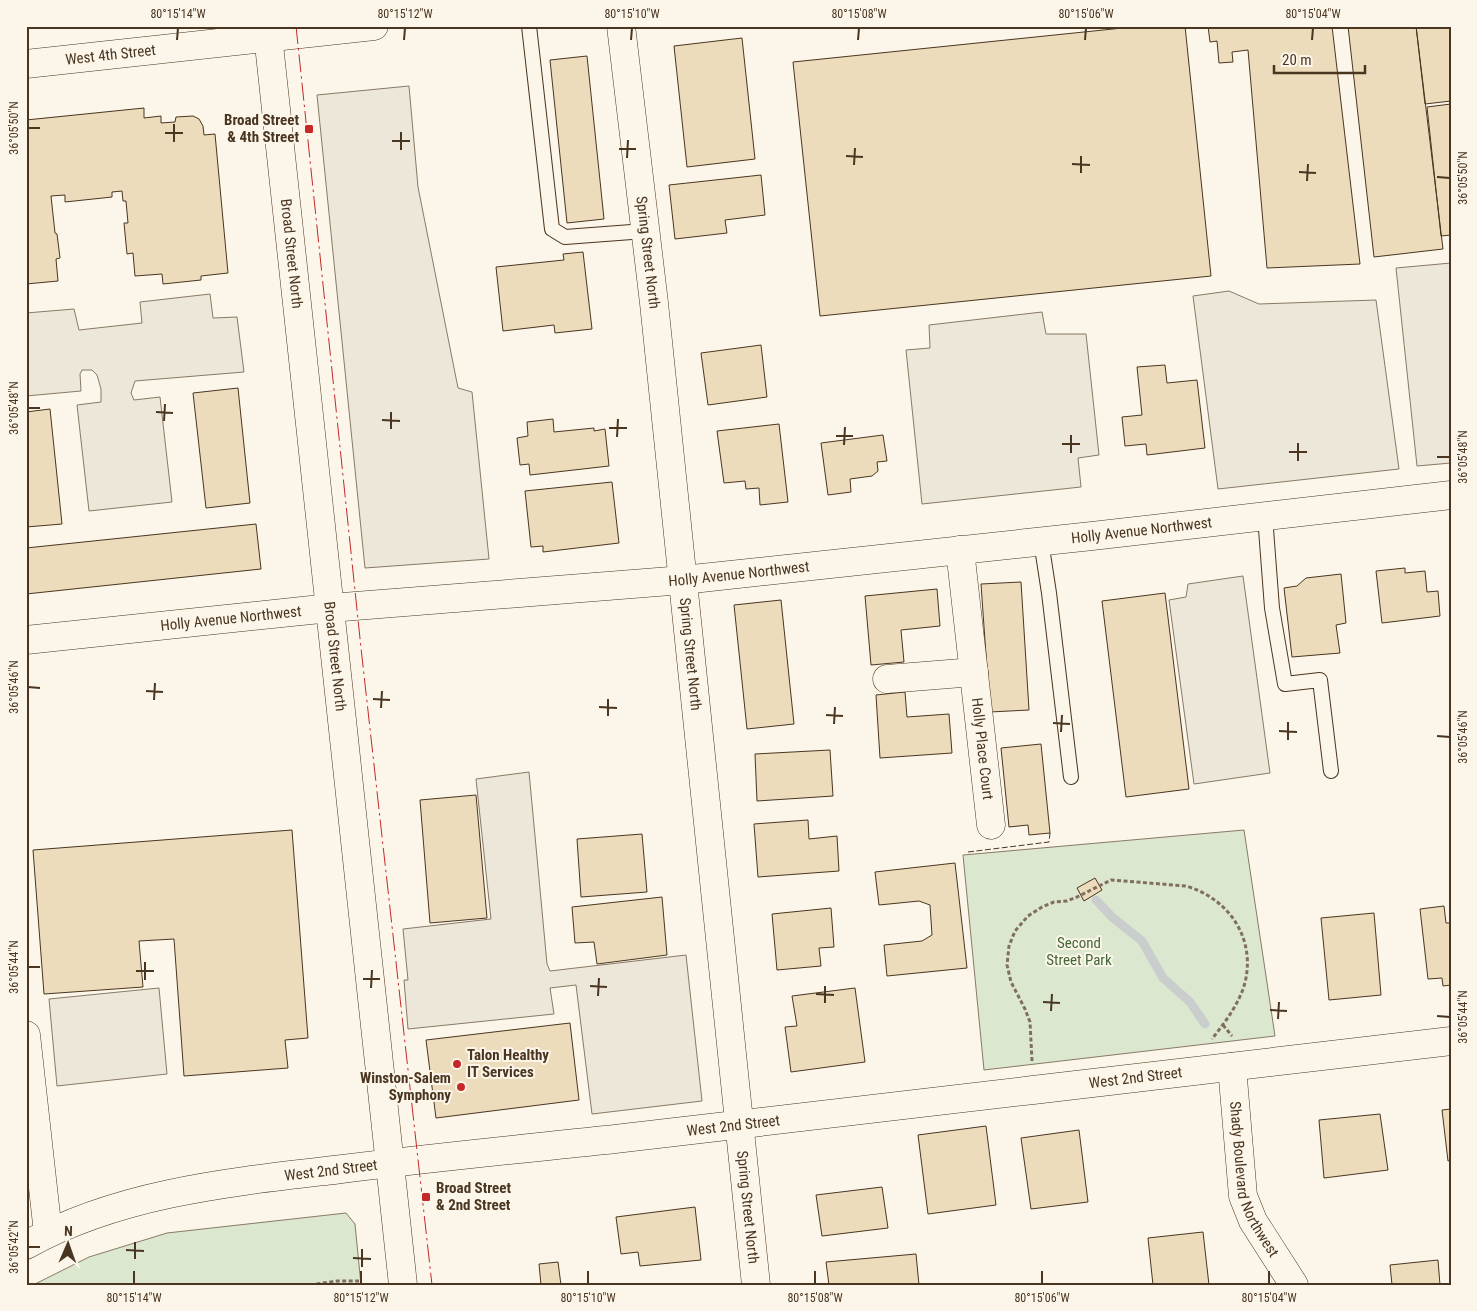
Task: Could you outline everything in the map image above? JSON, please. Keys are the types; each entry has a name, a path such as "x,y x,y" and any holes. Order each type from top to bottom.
{"street":[{"name":"West 4th Street","path":"26,64 268,32 374,26"},
{"name":"Spring Street North","path":"621,26 654,303 756,1285"},
{"name":"Broad Street North","path":"268,32 402,1285"},
{"name":"Holly Avenue Northwest","path":"26,640 330,608 683,580 1451,495"},
{"name":"Holly Place Court","path":"960,550 991,825"},
{"path":"887,679 974,672"},
{"path":"26,1035 37,1239"},
{"name":"West 2nd Street","path":"37,1239 82,1218 162,1195 246,1180 739,1125 1451,1041"},
{"name":"Shady Boulevard Northwest","path":"1232,1067 1243,1196 1254,1221 1294,1285"}],"lane":[{"path":"529,26 552,229 565,237 645,231"},
{"path":"1266,516 1272,608 1285,684 1320,680 1331,771"},
{"path":"1041,541 1071,777"}],"path":[{"path":"1032,1069 1030,1022 1011,982 1008,965 1009,946 1015,931 1028,916 1042,907 1054,902 1067,901 1111,880 1186,886 1214,898 1229,912 1246,946 1246,978 1241,995 1223,1025 1209,1042"},
{"path":"310,1285 338,1280 359,1281"}],"green space":[{"name":"Second Street Park","path":"1244,830 1275,1036 984,1070 963,855"},
{"path":"346,1213 355,1224 361,1285 33,1285 89,1257 167,1233"}],"shaded area":[{"path":"409,86 418,187 458,388 472,392 489,559 365,568 317,95"},
{"path":"1451,263 1451,463 1417,466 1396,268"},
{"path":"1229,291 1259,304 1376,300 1399,469 1218,489 1193,296"},
{"path":"210,294 213,318 237,317 244,372 135,381 131,393 134,400 160,397 172,502 89,511 77,405 101,402 101,389 97,375 92,370 82,370 80,374 81,391 26,396 26,313 74,309 79,330 142,323 140,302"},
{"path":"1042,312 1046,334 1086,334 1099,455 1078,458 1081,487 922,504 906,350 930,348 929,325"},
{"path":"1243,576 1270,773 1194,784 1169,600 1186,597 1188,584"},
{"path":"529,772 547,964 550,971 686,955 702,1101 592,1114 576,985 550,988 554,1014 408,1029 404,980 408,980 403,929 491,919 476,779"},
{"path":"159,988 167,1074 57,1086 49,999"}],"building":[{"path":"1142,26 1185,26 1211,276 820,316 793,62"},
{"path":"1208,26 1332,26 1360,264 1267,268 1248,50 1232,52 1233,62 1219,63 1217,41 1210,42"},
{"path":"1348,26 1416,26 1443,249 1374,257"},
{"path":"1416,26 1451,26 1451,101 1425,104"},
{"path":"742,38 755,159 687,167 674,46"},
{"path":"587,56 604,219 567,223 550,60"},
{"path":"1451,104 1451,235 1441,236 1427,107"},
{"path":"144,108 144,118 161,116 161,123 175,122 176,117 193,116 199,119 203,126 204,135 215,134 228,273 201,276 201,280 163,284 162,274 135,276 133,253 127,254 124,223 128,223 126,201 123,201 122,191 112,192 112,197 65,202 65,195 51,196 60,258 56,259 58,281 26,284 26,120"},
{"path":"761,175 765,215 725,220 727,233 675,239 669,185"},
{"path":"583,252 592,329 555,333 554,325 503,331 496,267 564,260 563,254"},
{"path":"761,345 767,397 708,405 701,353"},
{"path":"1165,365 1167,383 1197,380 1205,448 1147,455 1146,444 1125,446 1122,417 1142,415 1137,367"},
{"path":"238,388 250,503 206,508 193,393"},
{"path":"50,409 62,524 26,527 26,412"},
{"path":"553,419 554,432 594,428 594,431 605,429 609,466 530,475 529,464 520,465 517,438 528,436 527,422"},
{"path":"779,424 788,502 760,505 759,488 746,489 745,481 724,483 717,431"},
{"path":"883,435 887,461 877,462 878,471 872,476 850,479 851,492 828,495 821,443"},
{"path":"612,482 619,543 543,552 543,546 531,547 525,491"},
{"path":"256,524 261,569 26,594 26,548"},
{"path":"1405,568 1405,573 1425,571 1427,592 1438,591 1440,616 1382,623 1376,571"},
{"path":"1341,574 1346,623 1336,625 1340,653 1292,657 1284,588 1297,586 1306,578"},
{"path":"1021,582 1029,710 990,712 981,584"},
{"path":"937,589 940,626 901,630 904,662 871,665 865,596"},
{"path":"1165,593 1189,789 1126,797 1102,601"},
{"path":"781,600 794,724 747,729 734,605"},
{"path":"905,692 907,717 949,714 952,753 880,758 876,695"},
{"path":"1041,744 1050,833 1029,835 1028,825 1009,827 1001,748"},
{"path":"830,750 833,796 757,801 755,754"},
{"path":"476,795 487,918 430,923 420,800"},
{"path":"808,820 809,839 837,836 839,871 758,877 754,824"},
{"path":"292,830 308,1038 285,1040 288,1068 184,1076 174,939 139,941 143,987 44,994 33,850"},
{"path":"642,834 647,892 581,897 577,839"},
{"path":"955,863 967,968 887,976 884,945 922,941 932,935 930,905 919,901 879,905 875,872"},
{"path":"1095,878 1102,890 1084,901 1077,888"},
{"path":"662,897 667,955 597,964 594,942 575,943 572,907"},
{"path":"1444,906 1446,923 1451,923 1451,985 1443,986 1442,978 1428,979 1420,909"},
{"path":"831,908 834,947 819,948 821,966 777,970 772,914"},
{"path":"1374,913 1381,995 1329,1000 1321,918"},
{"path":"855,988 865,1062 791,1072 785,1027 797,1026 792,996"},
{"path":"570,1023 579,1100 436,1118 426,1040"},
{"path":"1451,1109 1451,1160 1448,1161 1442,1110"},
{"path":"1380,1114 1388,1170 1324,1178 1319,1120"},
{"path":"986,1126 996,1205 928,1214 918,1135"},
{"path":"1079,1130 1088,1202 1031,1209 1021,1138"},
{"path":"882,1187 888,1228 822,1236 816,1195"},
{"path":"695,1207 701,1260 640,1266 638,1252 621,1254 616,1217"},
{"path":"1203,1232 1209,1285 1153,1285 1148,1238"},
{"path":"916,1254 919,1285 829,1285 826,1262"},
{"path":"1438,1260 1440,1285 1392,1285 1390,1265"},
{"path":"558,1262 561,1285 541,1285 539,1264"}],"waterway":[{"path":"1096,900 1112,917 1142,941 1163,978 1190,1002 1205,1024"}],"fence":[{"path":"968,852 1049,842 1050,833"}],"power":[{"path":"296,26 361,648 432,1285"}],"place":[{"name":"Broad Street & 4th Street","path":"309,129"},
{"name":"Talon Healthy IT Services","path":"457,1064"},
{"name":"Winston-Salem Symphony","path":"461,1087"},
{"name":"Broad Street & 2nd Street","path":"426,1197"}]}
